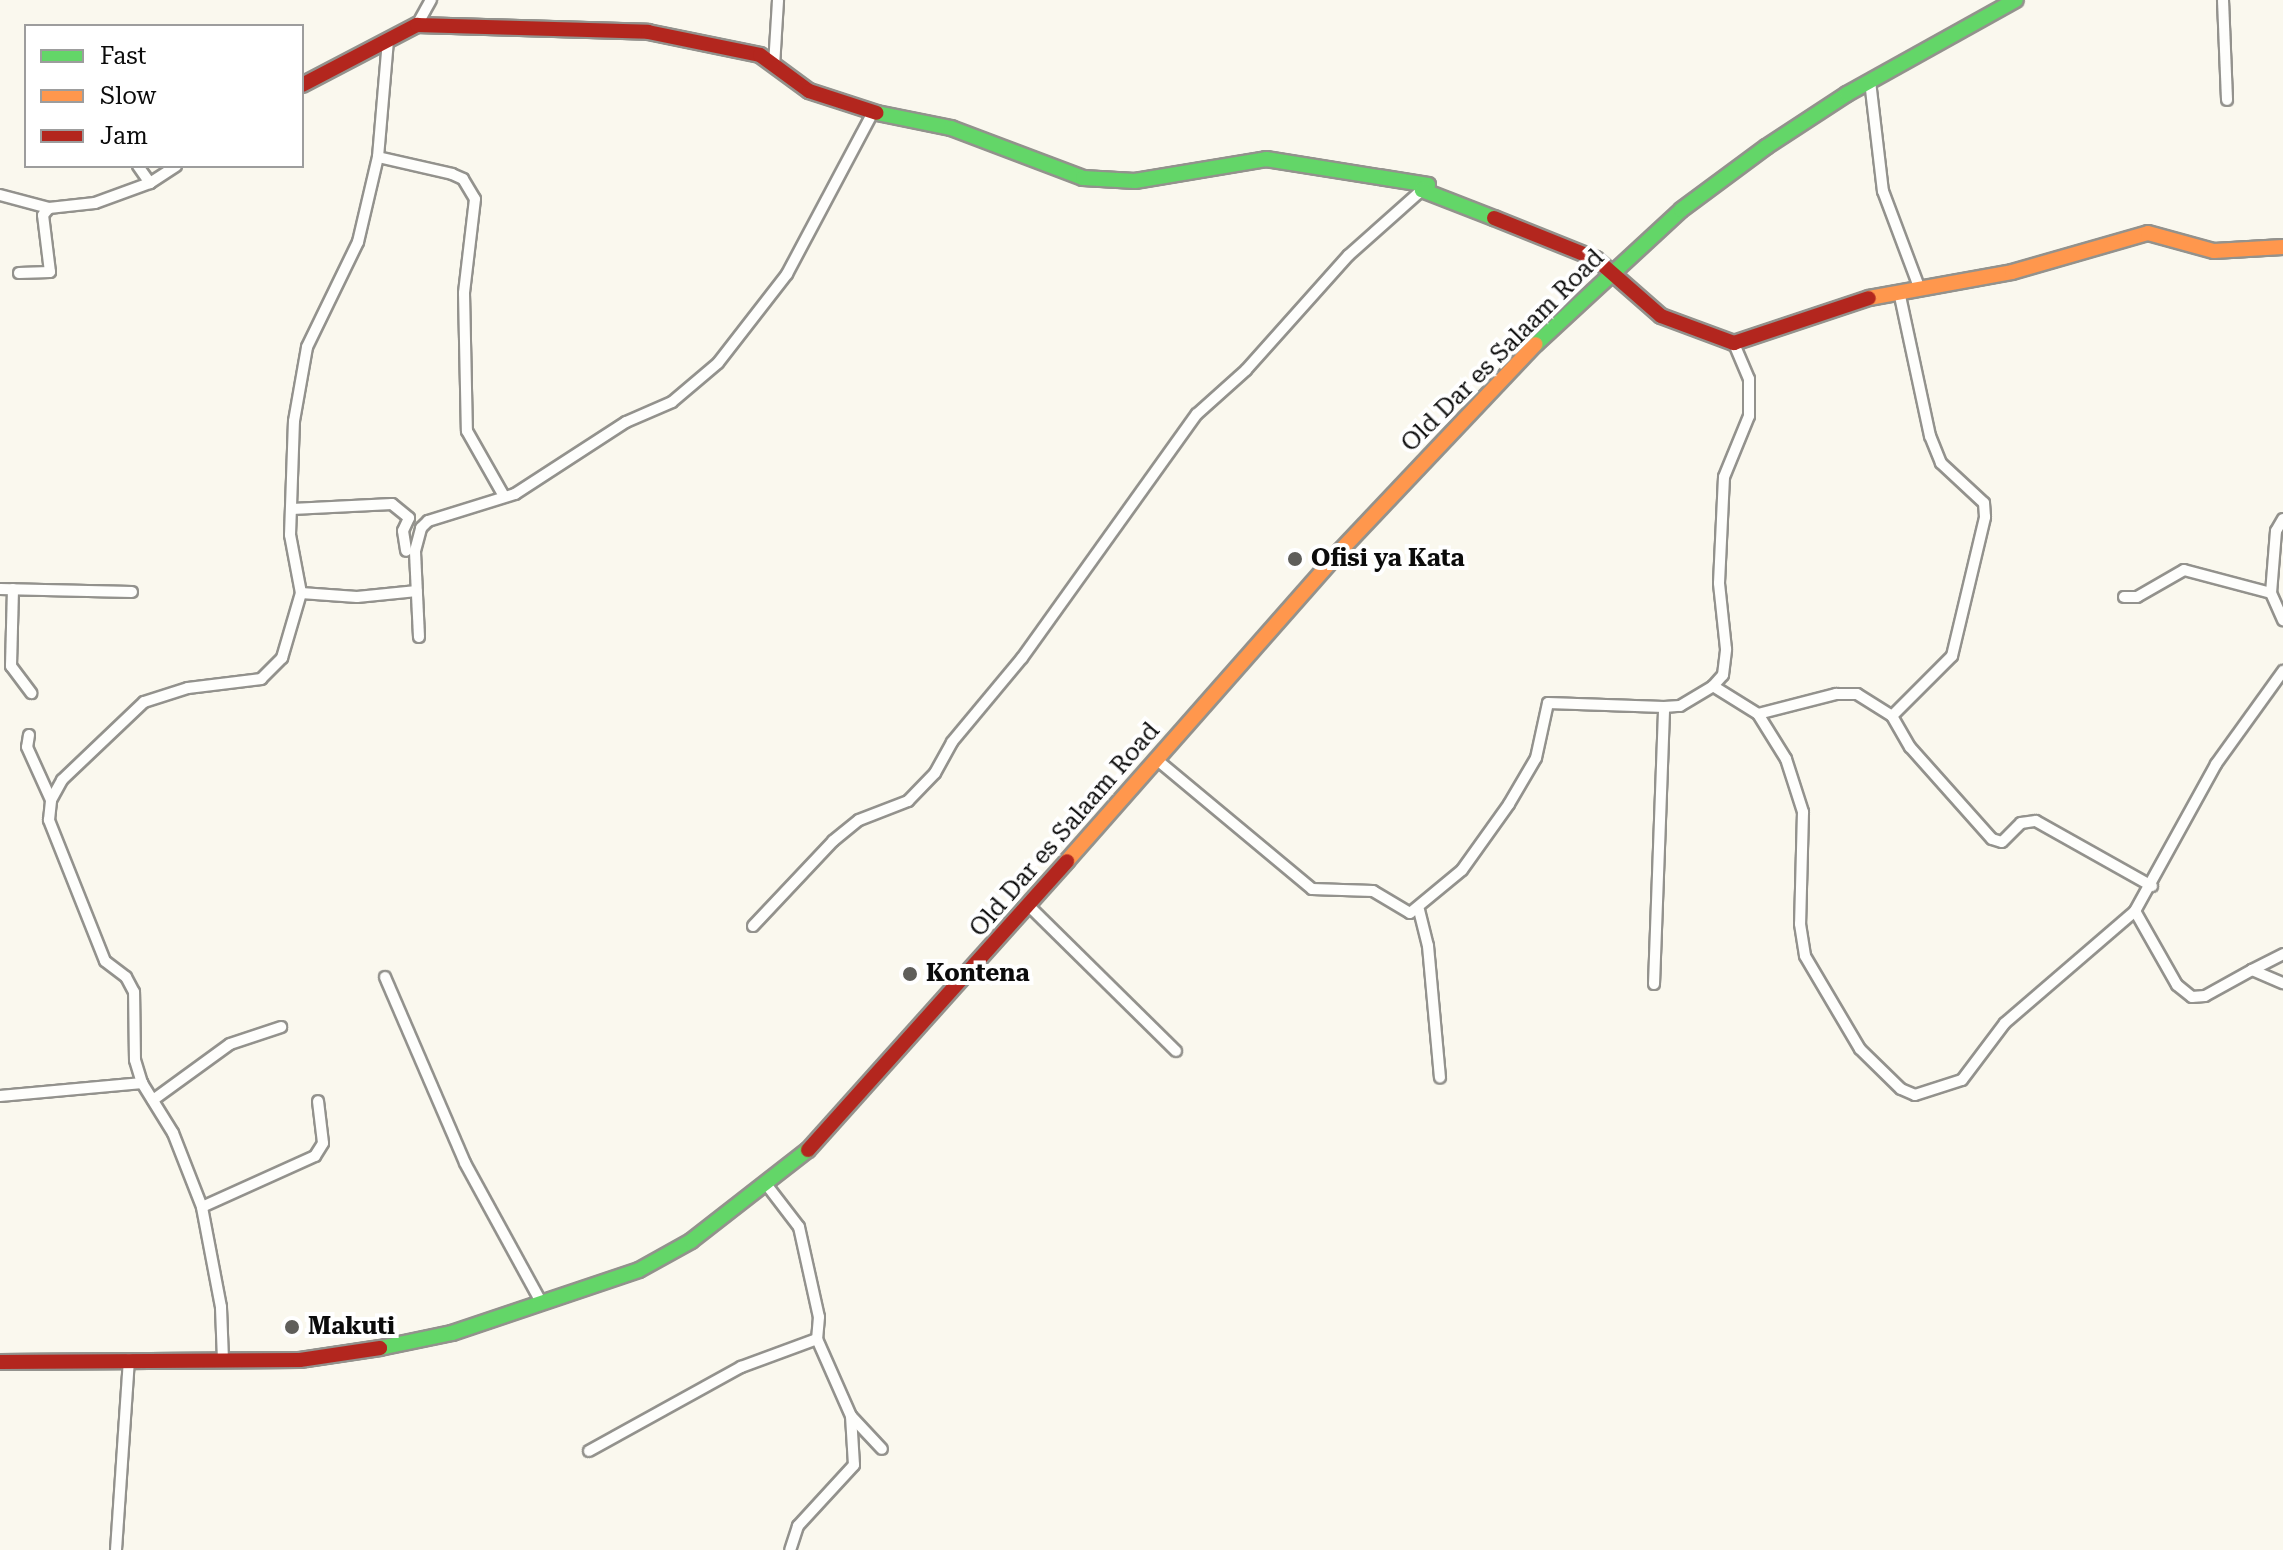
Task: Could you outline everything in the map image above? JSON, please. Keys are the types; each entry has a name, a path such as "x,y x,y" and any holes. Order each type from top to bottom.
{"street":[{"path":"774,66 778,0"},
{"name":"Old Dar es Salaam Road","path":"0,1362 300,1360 370,1350 452,1333 639,1270 691,1241 820,1141 1030,907 1339,552 1515,364 1611,272 1725,176 1870,81 2016,0"},
{"path":"2223,0 2227,100"},
{"path":"417,25 428,1"},
{"path":"304,84 417,25 648,32 760,55 809,91 873,112 951,128 1040,164 1106,181 1266,159 1428,185 1349,255 1246,370 1197,414 1022,658 952,742 935,773 908,801 859,820 833,841 753,926"},
{"path":"223,1360 221,1307 202,1207 173,1133 142,1083 135,1060 134,992 126,977 105,961 49,820 51,800 62,780 144,702 188,688 261,679 282,658 301,593 290,535 294,421 307,347 358,242 378,157 388,41"},
{"path":"1870,81 1883,191 1919,287"},
{"path":"419,637 415,551 421,528 428,521 515,494 626,422 672,402 718,363 787,274 873,112"},
{"path":"378,157 452,174 463,179 475,199 464,293 467,431 504,496"},
{"path":"139,168 150,183"},
{"path":"0,195 49,208 95,203 150,183 173,168"},
{"path":"1422,190 1564,244 1611,272 1661,316 1734,343 1899,291 2012,272 2148,233 2214,251 2283,247"},
{"path":"19,273 50,272 43,215 49,208"},
{"path":"1892,716 1952,656 1985,517 1984,503 1941,463 1930,436 1899,291"},
{"path":"1156,759 1312,889 1361,888 1403,913 1419,910 1462,870 1509,804 1536,758 1548,703 1680,706 1713,686 1723,675 1726,649 1719,583 1724,477 1749,416 1749,379 1734,343"},
{"path":"292,509 392,504 409,518 403,531 406,551"},
{"path":"2283,519 2276,531 2271,593 2283,620"},
{"path":"2124,597 2137,597 2184,570 2271,593"},
{"path":"0,589 132,592"},
{"path":"13,589 11,666 31,693"},
{"path":"301,593 357,597 417,591"},
{"path":"1713,686 1758,714 1786,759 1803,812 1800,924 1805,956 1860,1049 1901,1089 1915,1095 1962,1080 2005,1023 2135,911 2152,886 2216,764 2283,671"},
{"path":"1758,714 1857,694 1892,716 1910,747 1992,839 2002,842 2021,823 2036,821 2152,886"},
{"path":"1654,984 1664,707"},
{"path":"29,735 27,747 51,800"},
{"path":"1030,907 1176,1051"},
{"path":"1419,910 1428,946 1440,1077"},
{"path":"2135,911 2177,985 2192,997 2205,996 2283,954"},
{"path":"2252,970 2283,983"},
{"path":"385,977 465,1163 541,1302"},
{"path":"153,1100 230,1044 281,1027"},
{"path":"0,1096 142,1083"},
{"path":"202,1207 315,1156 323,1143 318,1101"},
{"path":"766,1184 799,1227 819,1317 817,1339 851,1416 882,1449"},
{"path":"589,1451 741,1367 817,1339"},
{"path":"116,1550 129,1359"},
{"path":"790,1550 798,1526 854,1465 851,1416"}],"traffic: fast":[{"path":"1536,344 1681,210 1766,147 1847,94 2016,0"},
{"path":"877,113 951,128 1083,178 1135,181 1266,159 1428,185 1422,190 1494,218"},
{"path":"380,1348 452,1333 639,1270 691,1241 808,1150"}],"traffic: slow":[{"path":"1869,298 2012,272 2148,233 2214,251 2283,247"},
{"path":"1067,861 1339,552 1536,344"}],"traffic: jam":[{"path":"304,84 417,25 648,32 760,55 809,91 877,113"},
{"path":"1494,218 1596,259 1661,316 1734,343 1869,298"},
{"path":"808,1150 1067,861"},
{"path":"0,1362 300,1360 380,1348"}],"place":[{"name":"Ofisi ya Kata","path":"1295,559"},
{"name":"Kontena","path":"910,974"},
{"name":"Makuti","path":"292,1327"}]}
